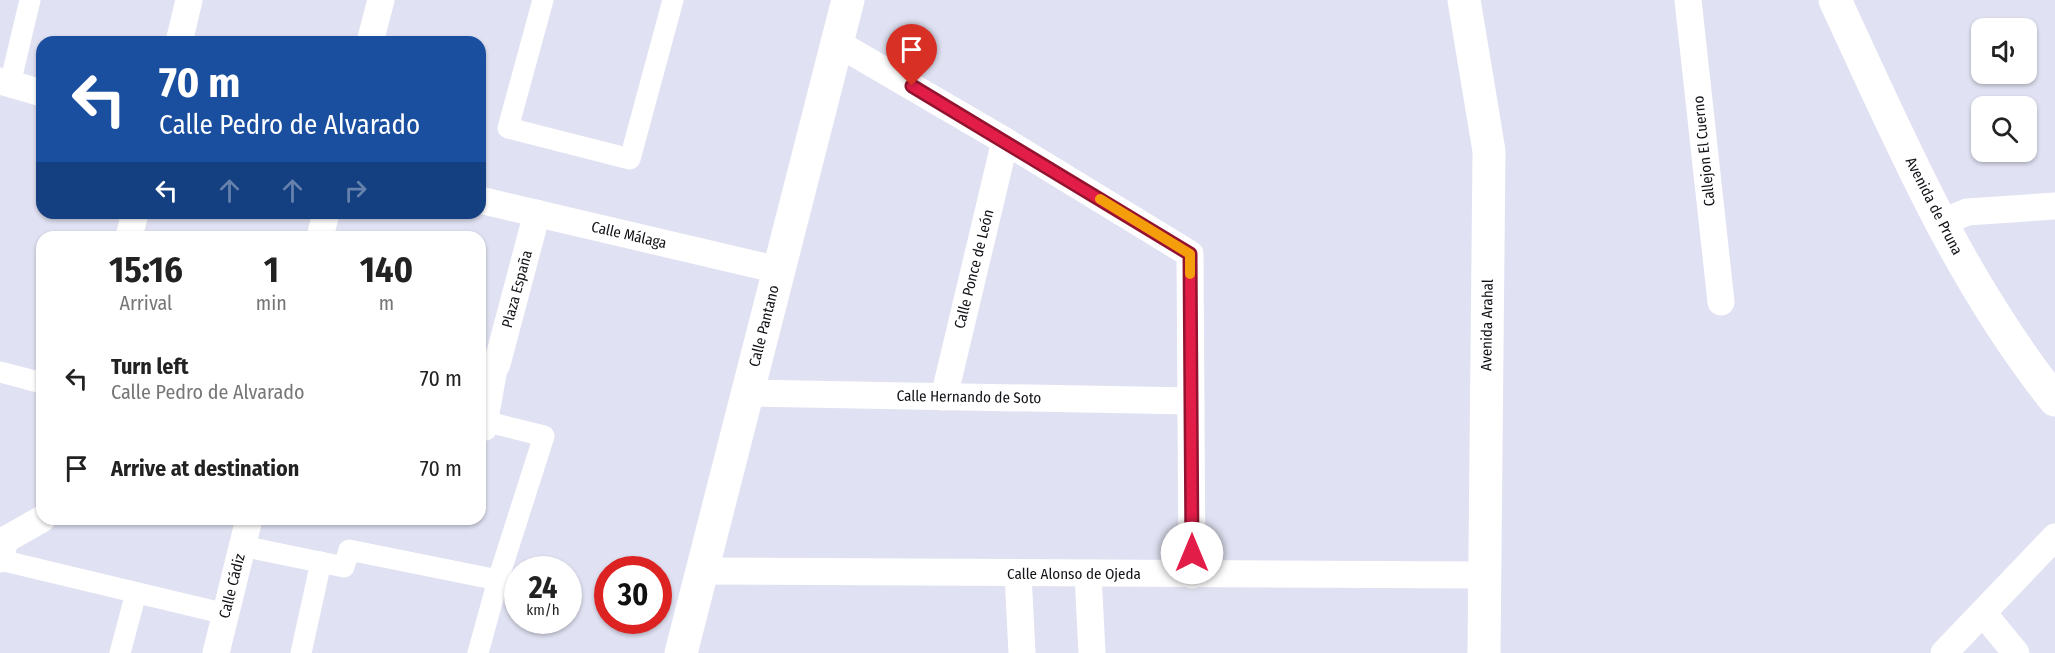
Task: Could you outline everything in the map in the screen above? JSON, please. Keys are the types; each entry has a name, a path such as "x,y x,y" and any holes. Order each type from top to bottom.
{"street":[{"path":"30,0 5,82 36,91"},
{"path":"180,36 189,0"},
{"path":"372,36 381,0"},
{"path":"543,0 508,128 630,159 673,0"},
{"name":"Calle Pantano","path":"681,653 848,0"},
{"name":"Avenida Arahal","path":"1464,0 1489,152 1484,653"},
{"name":"Callejon El Cuerno","path":"1688,0 1721,302"},
{"name":"Avenida de Pruna","path":"1835,0 1941,223 2004,330 2055,400"},
{"path":"837,43 1005,141 1190,254 1192,575"},
{"name":"Calle Ponce de León","path":"944,396 1005,141"},
{"name":"Calle Málaga","path":"486,201 778,270"},
{"path":"1941,223 1967,212 2055,206"},
{"name":"Plaza España","path":"486,394 488,363 537,213"},
{"path":"0,372 36,381"},
{"name":"Calle Hernando de Soto","path":"747,393 1191,401"},
{"path":"478,653 498,580 544,435 486,425"},
{"path":"36,522 5,540 0,559 225,614"},
{"name":"Calle Cádiz","path":"216,653 247,525"},
{"path":"1944,653 2055,537"},
{"path":"242,546 344,567 350,550 498,580"},
{"path":"301,653 321,562"},
{"name":"Calle Alonso de Ojeda","path":"701,571 1192,575 1484,574"},
{"path":"1018,574 1022,653"},
{"path":"1088,574 1092,653"},
{"path":"120,653 136,593"},
{"path":"1983,613 2016,653"}],"slow traffic":[{"path":"1100,199 1190,254 1190,274"}],"route":[{"path":"912,86 1190,254 1192,553"}]}
